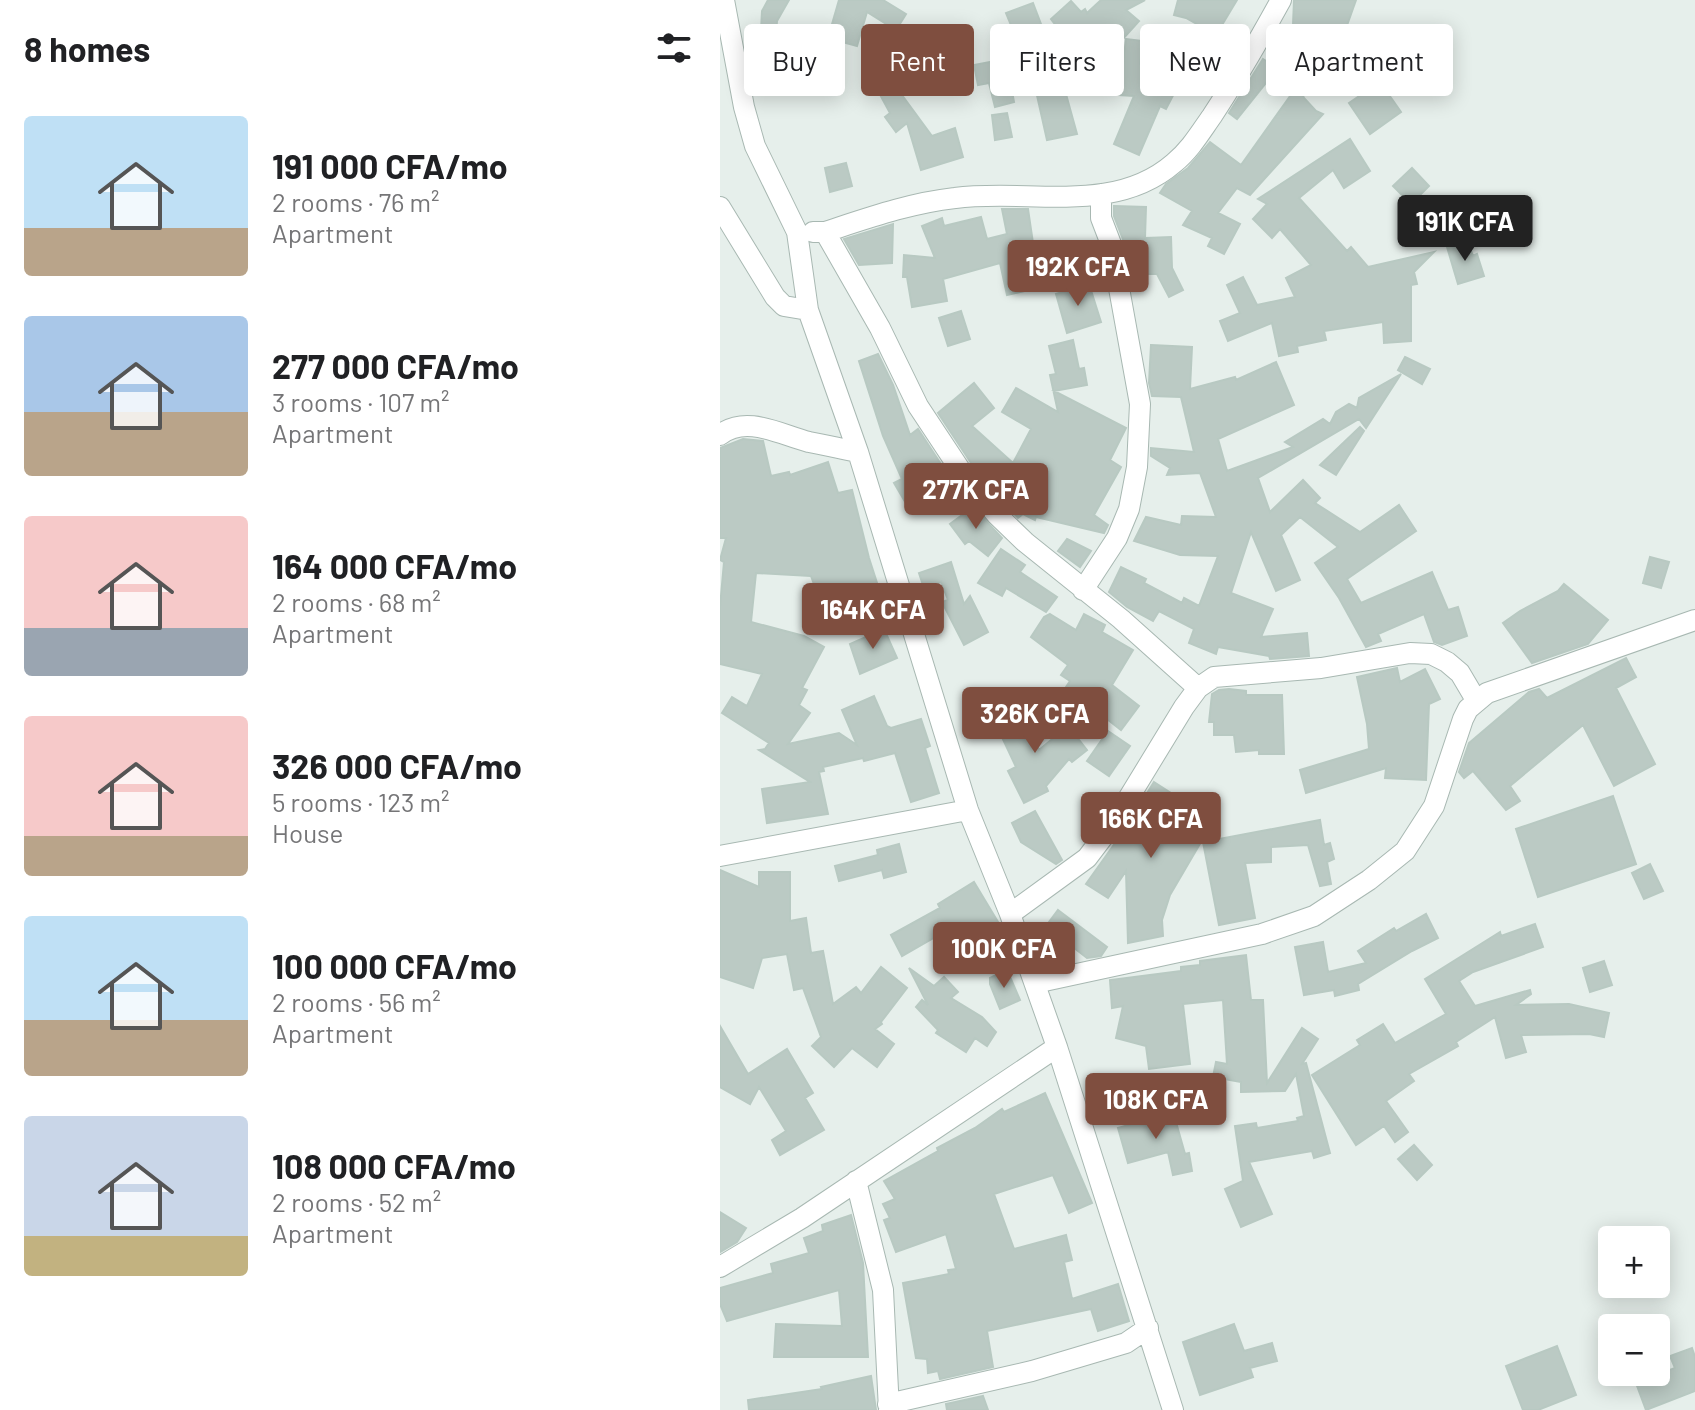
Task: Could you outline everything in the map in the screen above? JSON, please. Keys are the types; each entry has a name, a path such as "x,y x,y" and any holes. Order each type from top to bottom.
{"street":[{"path":"724,0 744,107 755,146 797,232 808,310 858,452 968,810 1010,914 1057,1047 1173,1410"},
{"path":"797,232 825,232 894,209 957,197 1101,194 1151,179 1189,149 1239,77 1281,0"},
{"path":"1083,590 1117,538 1129,509 1137,467 1140,404 1111,244 1101,218 1101,194"},
{"path":"720,207 775,297 784,306 808,310"},
{"path":"825,232 880,328 918,406 969,483 1025,542 1121,619 1198,688"},
{"path":"720,435 729,428 749,426 858,452"},
{"path":"1035,983 1262,934 1314,916 1369,880 1405,851 1434,806 1463,719 1476,700 1487,693 1695,620"},
{"path":"1010,914 1087,858 1112,825 1198,688 1214,677 1321,668 1410,653 1431,654 1460,673 1476,700"},
{"path":"720,856 968,810"},
{"path":"720,1267 1057,1047"},
{"path":"856,1181 883,1290 889,1407 1032,1371 1126,1343 1148,1328"}],"building":[{"path":"768,0 789,0 777,24 761,24 762,11"},
{"path":"839,0 883,0 906,14 900,24 886,24 867,12 857,46 845,43 845,24 832,24"},
{"path":"1101,0 1145,0 1126,10 1139,21 1124,38 1124,24 1055,24 1051,19 1071,1 1081,12 1085,9 1087,13"},
{"path":"1178,0 1237,0 1223,24 1197,24 1174,15"},
{"path":"1294,0 1356,0 1347,24 1293,24"},
{"path":"1033,3 1041,24 1011,24 1006,13"},
{"path":"1126,39 1140,41 1140,96 1173,96 1166,109 1160,106 1139,155 1114,144 1134,96 1124,95"},
{"path":"1263,59 1266,61 1266,83 1237,119 1229,113 1240,96 1250,96 1250,80"},
{"path":"990,62 990,87 989,83 978,85 974,65"},
{"path":"881,96 903,96 932,136 955,128 963,157 921,170 907,123 896,132 885,117 890,113"},
{"path":"992,96 1013,96 1014,102 995,107"},
{"path":"1037,96 1067,96 1077,134 1047,140"},
{"path":"1290,96 1303,96 1316,111 1323,114 1250,195 1237,188 1218,213 1240,224 1224,254 1208,246 1212,238 1183,225 1192,211 1160,193 1166,184 1188,168 1210,142 1241,165"},
{"path":"1359,96 1390,96 1401,112 1370,134 1349,103"},
{"path":"1007,113 1012,137 995,140 992,115"},
{"path":"1350,139 1370,171 1344,188 1333,170 1299,198 1347,251 1351,247 1368,267 1434,252 1414,272 1417,284 1411,285 1411,341 1384,343 1383,322 1324,331 1326,340 1297,346 1298,352 1279,356 1272,323 1228,341 1220,321 1240,313 1227,285 1243,277 1257,305 1295,297 1286,278 1311,265 1280,229 1272,238 1253,219 1267,204 1258,199"},
{"path":"846,163 852,186 830,192 825,168"},
{"path":"1412,168 1429,186 1411,204 1393,186"},
{"path":"1114,206 1146,207 1145,238 1171,237 1172,268 1183,290 1169,297 1157,274 1130,274"},
{"path":"1002,209 1028,209 1033,243 1028,243 1038,288 1007,295 1000,263 943,279 947,301 912,307 907,277 903,277 904,255 935,258 922,226 942,218 944,226 981,217 987,239 1007,234"},
{"path":"893,224 892,263 859,265 844,239"},
{"path":"1467,240 1473,256 1477,254 1484,276 1458,284 1447,247"},
{"path":"1089,284 1101,322 1067,333 1056,294"},
{"path":"961,311 970,339 948,346 939,318"},
{"path":"1073,340 1079,369 1084,368 1087,385 1054,391 1126,428 1110,460 1121,467 1094,515 1108,525 1104,533 1036,517 1035,520 1023,514 1018,518 979,475 938,413 974,383 994,408 972,426 1013,463 1031,429 1002,412 1016,388 1058,412 1050,375 1056,374 1049,346"},
{"path":"1151,345 1192,347 1190,389 1235,377 1236,380 1276,362 1294,405 1218,439 1227,471 1293,447 1285,442 1323,419 1330,424 1336,412 1349,404 1357,408 1359,398 1401,374 1366,428 1359,419 1258,478 1270,512 1303,480 1320,498 1315,503 1360,532 1399,505 1416,531 1347,579 1361,603 1432,572 1448,610 1458,607 1467,636 1442,645 1434,642 1424,614 1378,634 1381,641 1366,647 1315,563 1338,547 1300,517 1281,535 1300,580 1276,591 1251,532 1231,593 1273,609 1261,637 1307,633 1309,656 1270,659 1269,656 1218,647 1216,654 1189,643 1194,629 1159,611 1153,621 1127,607 1109,592 1121,567 1182,603 1184,598 1199,606 1218,556 1180,555 1134,541 1146,517 1181,525 1182,516 1216,517 1200,473 1167,475 1170,468 1151,456 1151,448 1194,452 1181,397 1152,396 1149,383"},
{"path":"878,354 893,385 910,435 918,429 950,478 907,505 894,483 902,479 883,436 859,361"},
{"path":"1405,357 1430,369 1422,384 1398,370"},
{"path":"1360,427 1364,431 1336,475 1320,465"},
{"path":"743,439 763,441 771,476 789,472 790,475 828,462 838,493 852,490 880,592 865,597 868,607 841,616 838,607 824,612 811,576 756,573 751,622 804,636 824,647 802,688 807,690 799,705 810,713 788,744 839,733 857,745 842,710 874,696 887,726 891,728 921,719 930,746 925,748 939,793 911,802 895,753 864,761 863,758 823,767 824,771 819,772 828,814 767,823 762,789 810,782 759,750 765,749 769,743 722,713 732,697 747,706 762,674 720,664 724,562 720,560 726,538 720,538 720,448"},
{"path":"973,507 1002,538 988,556 969,541 965,544 950,524"},
{"path":"1067,539 1091,551 1080,567 1058,551"},
{"path":"1001,549 1025,565 1020,572 1057,597 1046,612 1006,588 1002,596 978,583"},
{"path":"1650,557 1669,562 1661,588 1643,583"},
{"path":"951,562 964,604 970,596 988,632 964,645 942,602 948,600 941,582 924,588 919,573"},
{"path":"1564,584 1608,620 1588,644 1532,663 1503,623 1558,591"},
{"path":"1050,614 1076,630 1084,614 1105,625 1102,632 1133,650 1112,685 1139,706 1121,730 1083,700 1068,723 1050,711 1070,681 1061,675 1068,665 1031,637 1044,617"},
{"path":"884,629 897,658 860,674 850,644"},
{"path":"1626,658 1636,677 1616,688 1655,764 1614,786 1583,725 1510,786 1520,801 1506,810 1473,771 1464,778 1459,772 1469,743 1529,692 1539,689 1547,698"},
{"path":"1397,668 1400,682 1425,669 1440,699 1429,704 1426,780 1385,778 1386,768 1306,793 1300,770 1369,749 1357,677"},
{"path":"1229,689 1246,691 1246,695 1282,695 1284,754 1259,754 1259,750 1236,752 1234,735 1214,735 1214,722 1209,722 1212,694"},
{"path":"1012,710 1021,732 1028,728 1039,750 1068,726 1087,750 1072,762 1069,759 1046,786 1048,791 1024,803 1008,771 1016,767 1001,735 996,737 989,719"},
{"path":"1108,731 1130,746 1109,776 1087,761"},
{"path":"1154,782 1185,802 1178,813 1204,814 1208,830 1170,895 1162,920 1163,936 1128,943 1126,871 1108,898 1086,884"},
{"path":"1613,796 1636,864 1538,897 1516,829"},
{"path":"1035,811 1062,860 1056,864 1021,842 1012,823"},
{"path":"1320,820 1324,845 1330,843 1334,859 1327,862 1331,884 1320,886 1308,845 1271,847 1271,862 1245,863 1255,918 1219,925 1203,842"},
{"path":"899,844 906,872 884,878 882,870 839,881 835,866 878,855 877,850"},
{"path":"1650,864 1663,891 1644,899 1632,873"},
{"path":"720,870 759,887 759,872 790,872 790,921 806,918 811,953 823,951 833,1004 856,987 861,993 881,967 907,988 882,1024 875,1029 894,1044 877,1067 852,1048 834,1067 812,1046 821,1037 803,988 794,990 787,954 762,958 753,988 720,977"},
{"path":"974,882 1001,927 965,949 954,931 958,924 902,956 891,935 940,908 938,904"},
{"path":"1058,910 1107,947 1101,956 1087,958 1046,926"},
{"path":"1426,914 1438,938 1358,984 1359,990 1335,996 1334,990 1304,995 1295,947 1323,942 1328,972 1366,963 1358,951 1394,928 1396,931"},
{"path":"1535,924 1543,947 1473,972 1459,981 1475,1006 1530,990 1531,994 1516,1005 1569,1004 1609,1013 1604,1037 1589,1034 1521,1035 1526,1052 1506,1058 1495,1017 1456,1042 1458,1046 1409,1074 1414,1081 1386,1101 1408,1132 1395,1142 1384,1126 1356,1145 1312,1075 1360,1045 1357,1040 1383,1024 1395,1043 1446,1014 1425,979 1500,932 1501,936"},
{"path":"1246,955 1251,1000 1263,1000 1267,1083 1302,1028 1318,1039 1302,1064 1306,1063 1330,1153 1314,1158 1312,1151 1249,1162 1272,1214 1241,1227 1225,1189 1243,1181 1235,1126 1256,1123 1257,1128 1298,1121 1297,1118 1304,1116 1296,1074 1285,1091 1241,1092 1241,1082 1213,1077 1216,1062 1227,1064 1223,1000 1183,1004 1190,1064 1149,1069 1146,1046 1116,1038 1123,1006 1112,1008 1110,980 1181,971 1181,967 1200,965 1200,961"},
{"path":"1604,961 1612,985 1590,992 1583,968"},
{"path":"909,968 934,986 944,977 958,992 951,998 982,1017 996,1032 987,1046 975,1038 966,1052 936,1033 938,1030 916,1007 922,1000 928,1005"},
{"path":"1007,970 1020,1000 1000,1009 990,978"},
{"path":"720,1026 748,1074 787,1049 813,1093 805,1098 824,1130 780,1155 772,1140 786,1131 759,1087 750,1104 720,1087"},
{"path":"1045,1093 1092,1203 1069,1213 1053,1175 994,1194 1014,1249 1066,1235 1072,1260 1064,1262 1072,1299 1118,1284 1129,1321 1098,1331 1091,1309 987,1331 993,1367 940,1379 938,1371 928,1373 927,1359 916,1358 903,1283 949,1274 948,1270 956,1269 946,1234 896,1252 884,1220 890,1218 883,1204 895,1199 884,1181 938,1151 937,1148 975,1128 1002,1109 1004,1112"},
{"path":"1172,1108 1185,1154 1189,1153 1192,1171 1173,1175 1168,1152 1128,1163 1118,1128 1161,1116 1160,1111"},
{"path":"1414,1145 1432,1165 1417,1180 1398,1159"},
{"path":"720,1212 746,1228 737,1242 720,1252"},
{"path":"851,1215 863,1263 868,1357 774,1357 776,1324 842,1326 839,1290 727,1321 720,1304 720,1288 773,1273 771,1264 809,1253 804,1238 823,1231 822,1225"},
{"path":"1234,1324 1244,1351 1272,1343 1277,1361 1250,1368 1253,1377 1200,1395 1183,1342"},
{"path":"1557,1346 1576,1395 1538,1410 1523,1410 1506,1366"},
{"path":"1692,1348 1695,1391 1646,1410 1637,1386 1670,1386 1670,1370 1675,1368 1670,1356"},
{"path":"871,1376 876,1410 749,1410 748,1400 822,1389"},
{"path":"983,1396 988,1410 947,1410 946,1404"}]}
